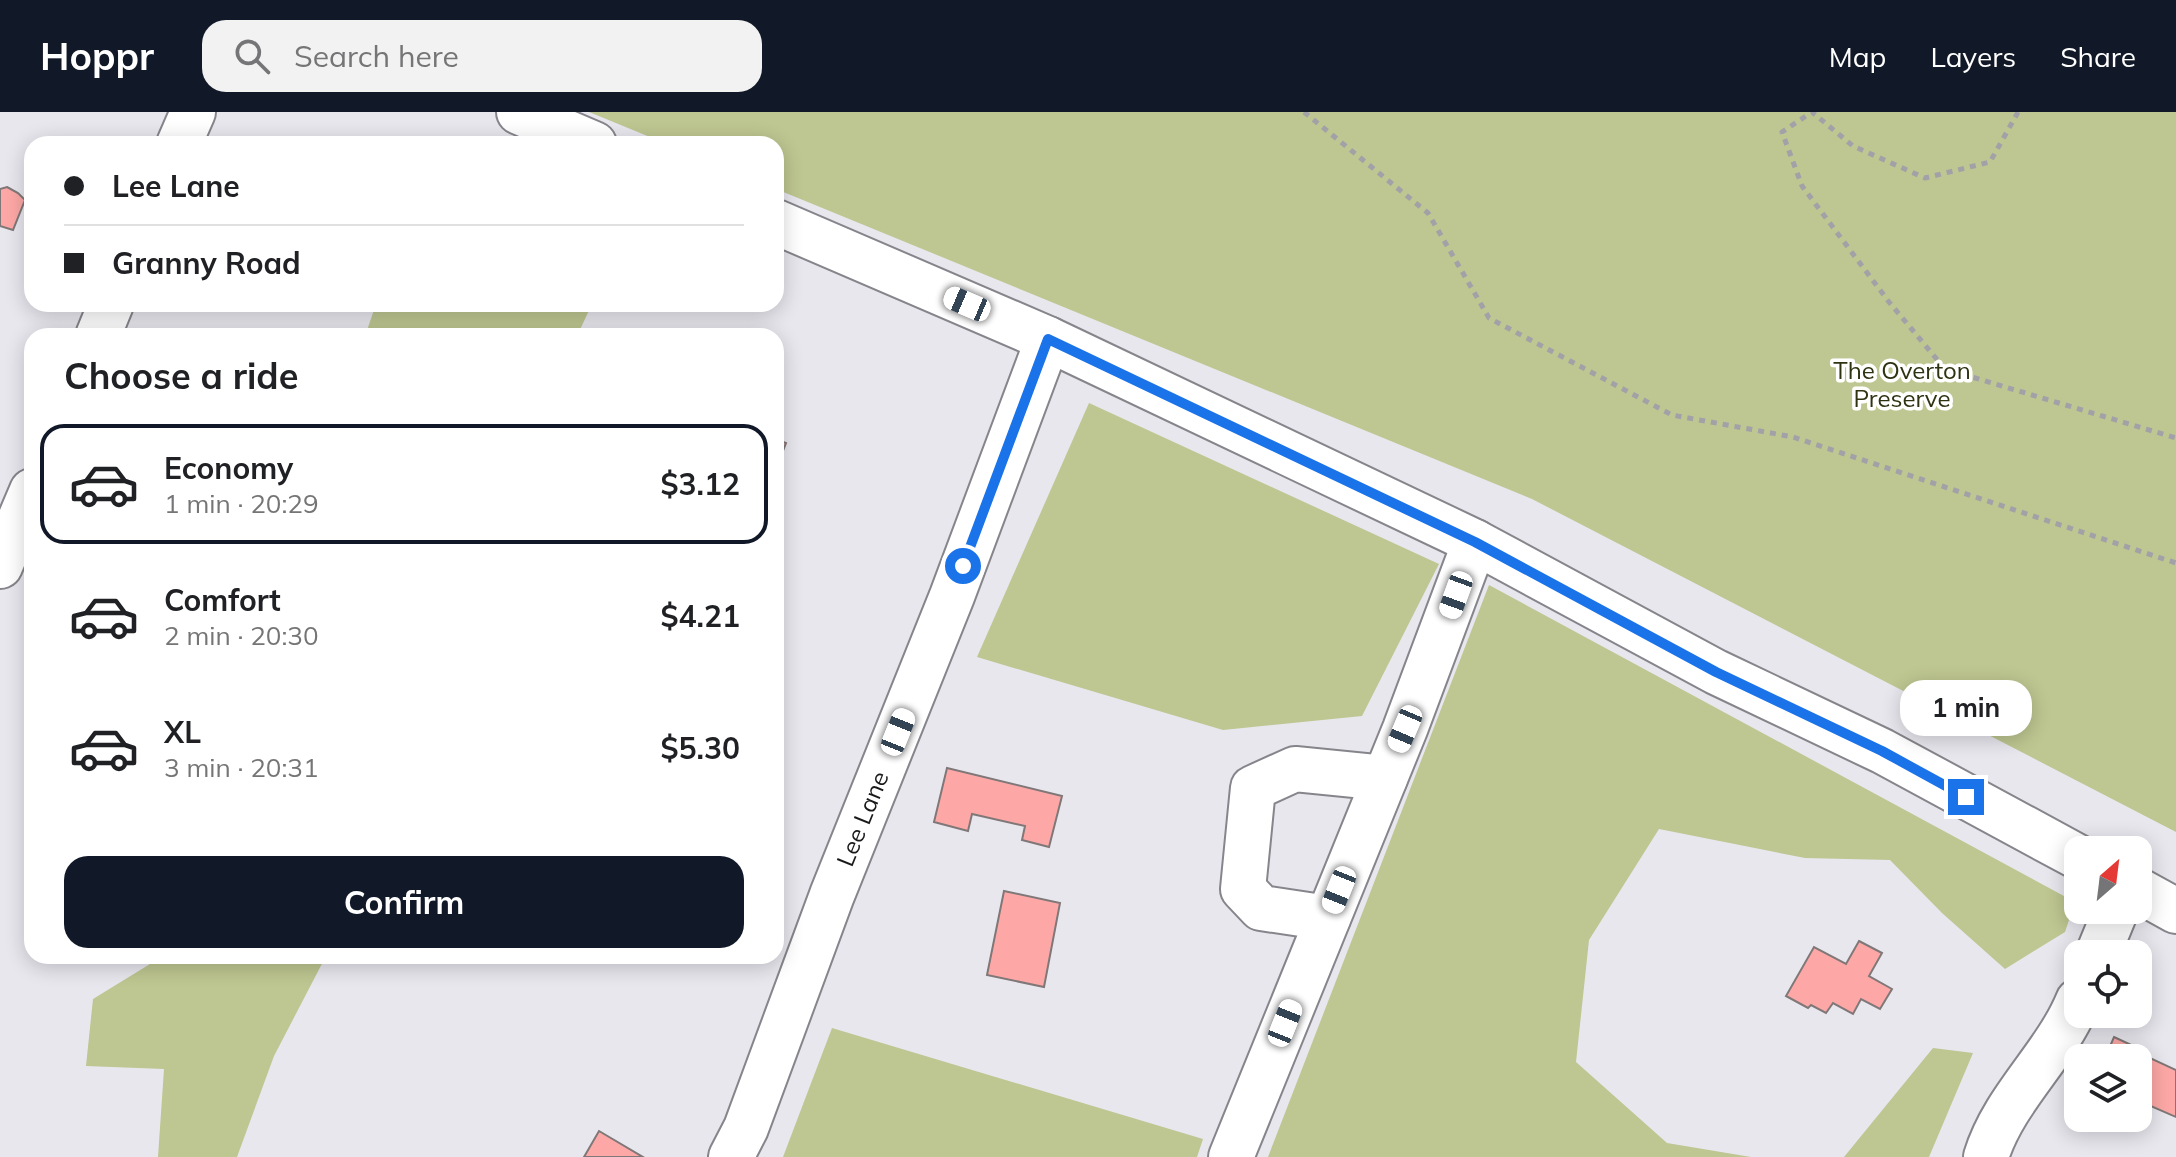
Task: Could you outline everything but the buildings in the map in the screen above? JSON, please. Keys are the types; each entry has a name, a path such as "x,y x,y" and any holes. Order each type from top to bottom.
{"street":[{"path":"182,136 193,112"},
{"path":"519,112 575,136"},
{"path":"784,225 1048,339 1475,542 1716,672 1882,751 2064,849"},
{"name":"Lee Lane","path":"731,1157 746,1128 832,895 952,596 1048,339"},
{"path":"0,566 24,510"},
{"path":"1231,1157 1405,729 1475,542"},
{"path":"1328,918 1261,908 1243,889 1253,788 1295,769 1385,778"},
{"path":"2152,898 2176,911"},
{"path":"1986,1157 1991,1141 2019,1091 2064,1028"}],"path":[{"path":"1304,112 1428,213 1489,318 1672,415 1793,437 2176,563"},
{"path":"2018,112 1990,162 1925,178 1853,146 1812,112 1782,132 1802,186 1889,302 1945,369 2176,438"}],"green space":[{"name":"The Overton Preserve","path":"589,112 2176,112 2176,832 1532,499 784,192 784,136 648,136"},
{"path":"373,312 588,312 581,328 368,328"},
{"path":"1089,403 1439,564 1362,716 1223,730 977,657"},
{"path":"1489,585 2064,896 2064,924 2068,924 2065,932 2005,969 1942,913 1890,860 1805,858 1659,829 1589,940 1576,1062 1667,1143 1751,1157 1268,1157"},
{"path":"150,964 322,964 274,1056 237,1157 158,1157 164,1069 86,1066 93,999"},
{"path":"832,1028 1203,1139 1197,1157 783,1157"},
{"path":"1933,1048 1973,1053 1929,1157 1844,1157"}],"route":[{"path":"963,566 1048,339 1475,542 1716,672 1882,751 1966,797"}]}
